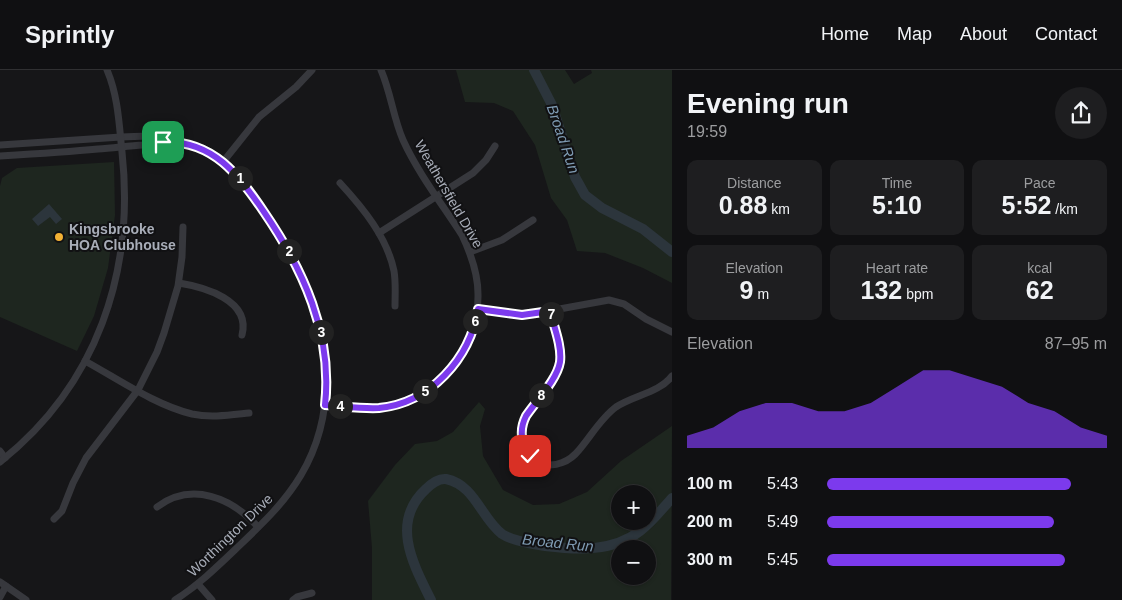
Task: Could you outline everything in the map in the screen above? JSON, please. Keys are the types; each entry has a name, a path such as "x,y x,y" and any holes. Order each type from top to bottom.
{"street":[{"path":"0,452 3,460 54,410 85,361 109,308 122,249 125,206 122,147 117,104 107,70"},
{"path":"223,162 260,117 296,87 312,70"},
{"name":"Weathersfield Drive","path":"325,405 379,408 403,403 423,393 444,376 459,358 469,338 478,309 477,276 470,252 462,235 415,162 402,138 382,70"},
{"name":"Worthington Drive","path":"0,145 148,136 163,142"},
{"name":"Worthington Drive","path":"0,156 163,142 180,142 210,153 223,162 243,182 282,239 308,291 317,316 327,379 325,405 317,439 303,471 283,501 198,584 175,600"},
{"path":"379,233 480,167 495,146"},
{"path":"340,183 360,205 379,233 391,260 395,284 395,306"},
{"path":"470,252 502,240 533,220"},
{"path":"54,519 62,511 72,483 86,458 138,390 164,333 179,283 183,227"},
{"path":"179,283 206,289 226,299 234,306 242,318 242,335"},
{"path":"478,309 522,315 609,300 624,304 646,319 672,332"},
{"path":"550,311 560,352 560,362 555,377 526,416 521,430 525,449 538,462 544,465 556,465 570,460 609,413 625,402 661,386 672,376"},
{"path":"85,361 169,406 193,414 218,416 249,413"},
{"path":"157,507 178,497 196,494 208,495 235,506 258,527"},
{"path":"0,597 3,584 26,600"},
{"path":"198,584 212,600"},
{"path":"293,600 312,593"}],"shaded area":[{"path":"456,70 565,70 574,84 592,73 591,70 672,70 672,283 643,268 605,253 577,251 567,220 551,198 535,145 513,111 494,103 465,102"},
{"path":"114,162 115,215 108,268 94,316 77,351 0,317 0,186 2,178 17,168"},
{"path":"49,204 62,219 56,224 50,217 38,226 32,219"},
{"path":"479,402 485,409 480,426 483,456 503,490 533,505 559,504 587,492 621,461 672,426 671,600 372,600 372,548 368,501 395,465 415,444 437,441 453,432"}],"waterway":[{"name":"Broad Run","path":"534,70 552,105 575,177 585,195 602,208 643,229 672,252"},
{"name":"Broad Run","path":"431,600 412,558 407,529 409,515 415,502 437,480 446,479 456,482 464,488 488,520 506,536 545,546 582,549 607,546 630,538 657,515 672,498"}],"place":[{"name":"Kingsbrooke HOA Clubhouse","path":"59,237"}],"route":[{"path":"163,142 180,142 210,153 223,162 243,182 282,239 301,274 319,326 326,360 325,405 379,408 403,403 423,393 444,376 459,358 473,328 478,309 522,315 550,311 560,352 560,362 555,377 523,422 521,430 522,442 530,456"}]}
